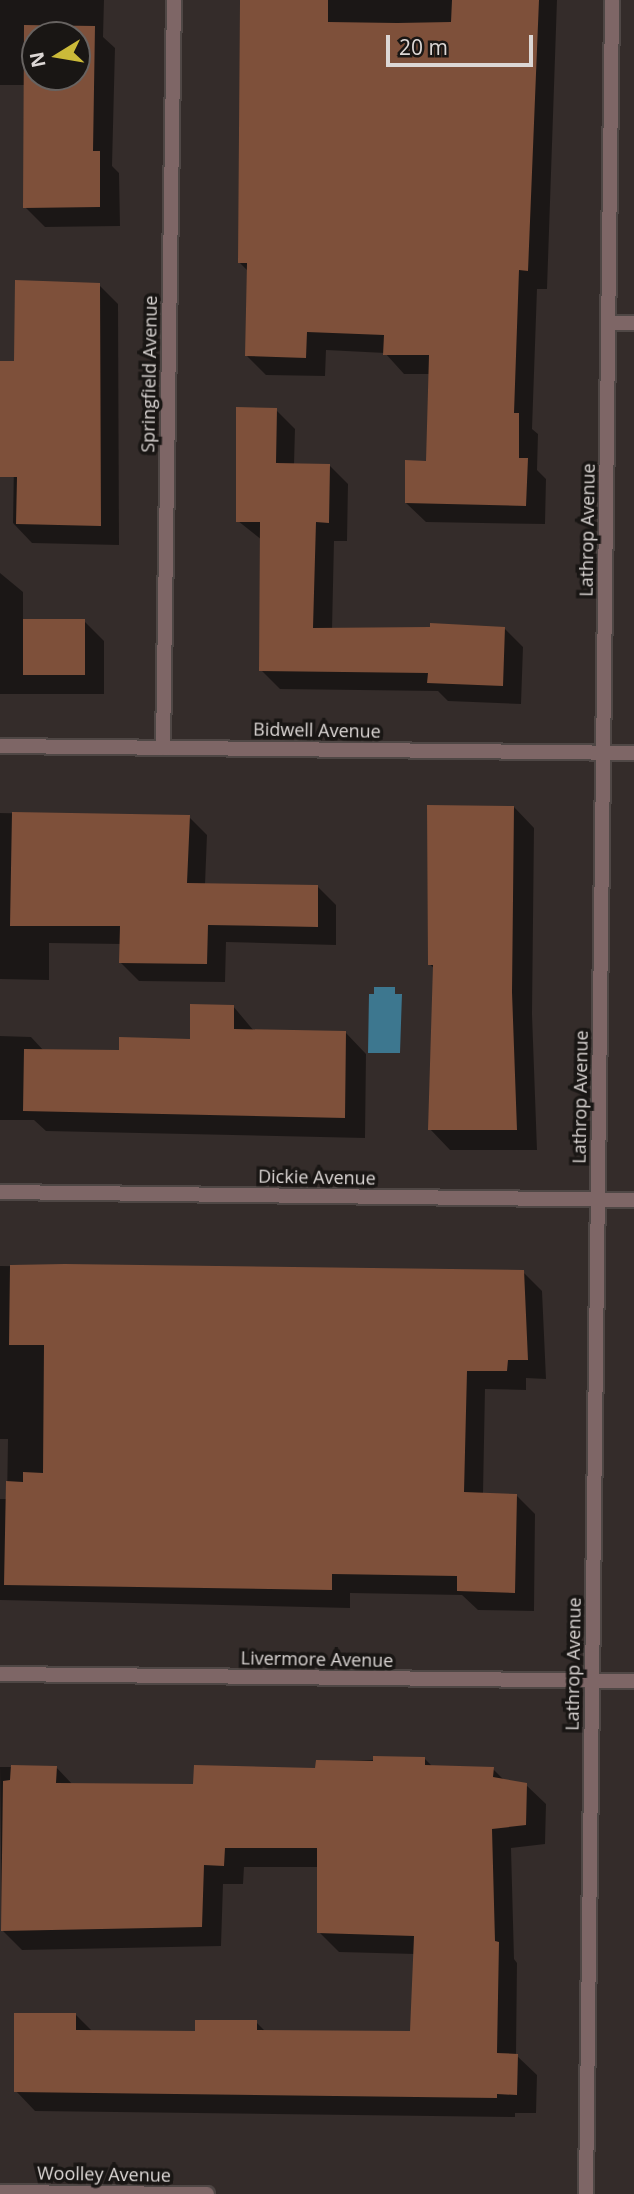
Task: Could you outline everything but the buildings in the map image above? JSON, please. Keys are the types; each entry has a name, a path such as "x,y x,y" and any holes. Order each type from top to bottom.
{"street":[{"name":"Springfield Avenue","path":"163,748 174,0"},
{"name":"Lathrop Avenue","path":"586,2194 612,0"},
{"path":"609,323 634,323"},
{"name":"Bidwell Avenue","path":"0,746 634,753"},
{"name":"Dickie Avenue","path":"0,1192 634,1200"},
{"name":"Livermore Avenue","path":"0,1674 634,1681"},
{"name":"Woolley Avenue","path":"0,2192 207,2194"}],"water":[{"path":"374,987 395,987 395,994 402,994 400,1053 368,1053 369,994 374,994"}]}
